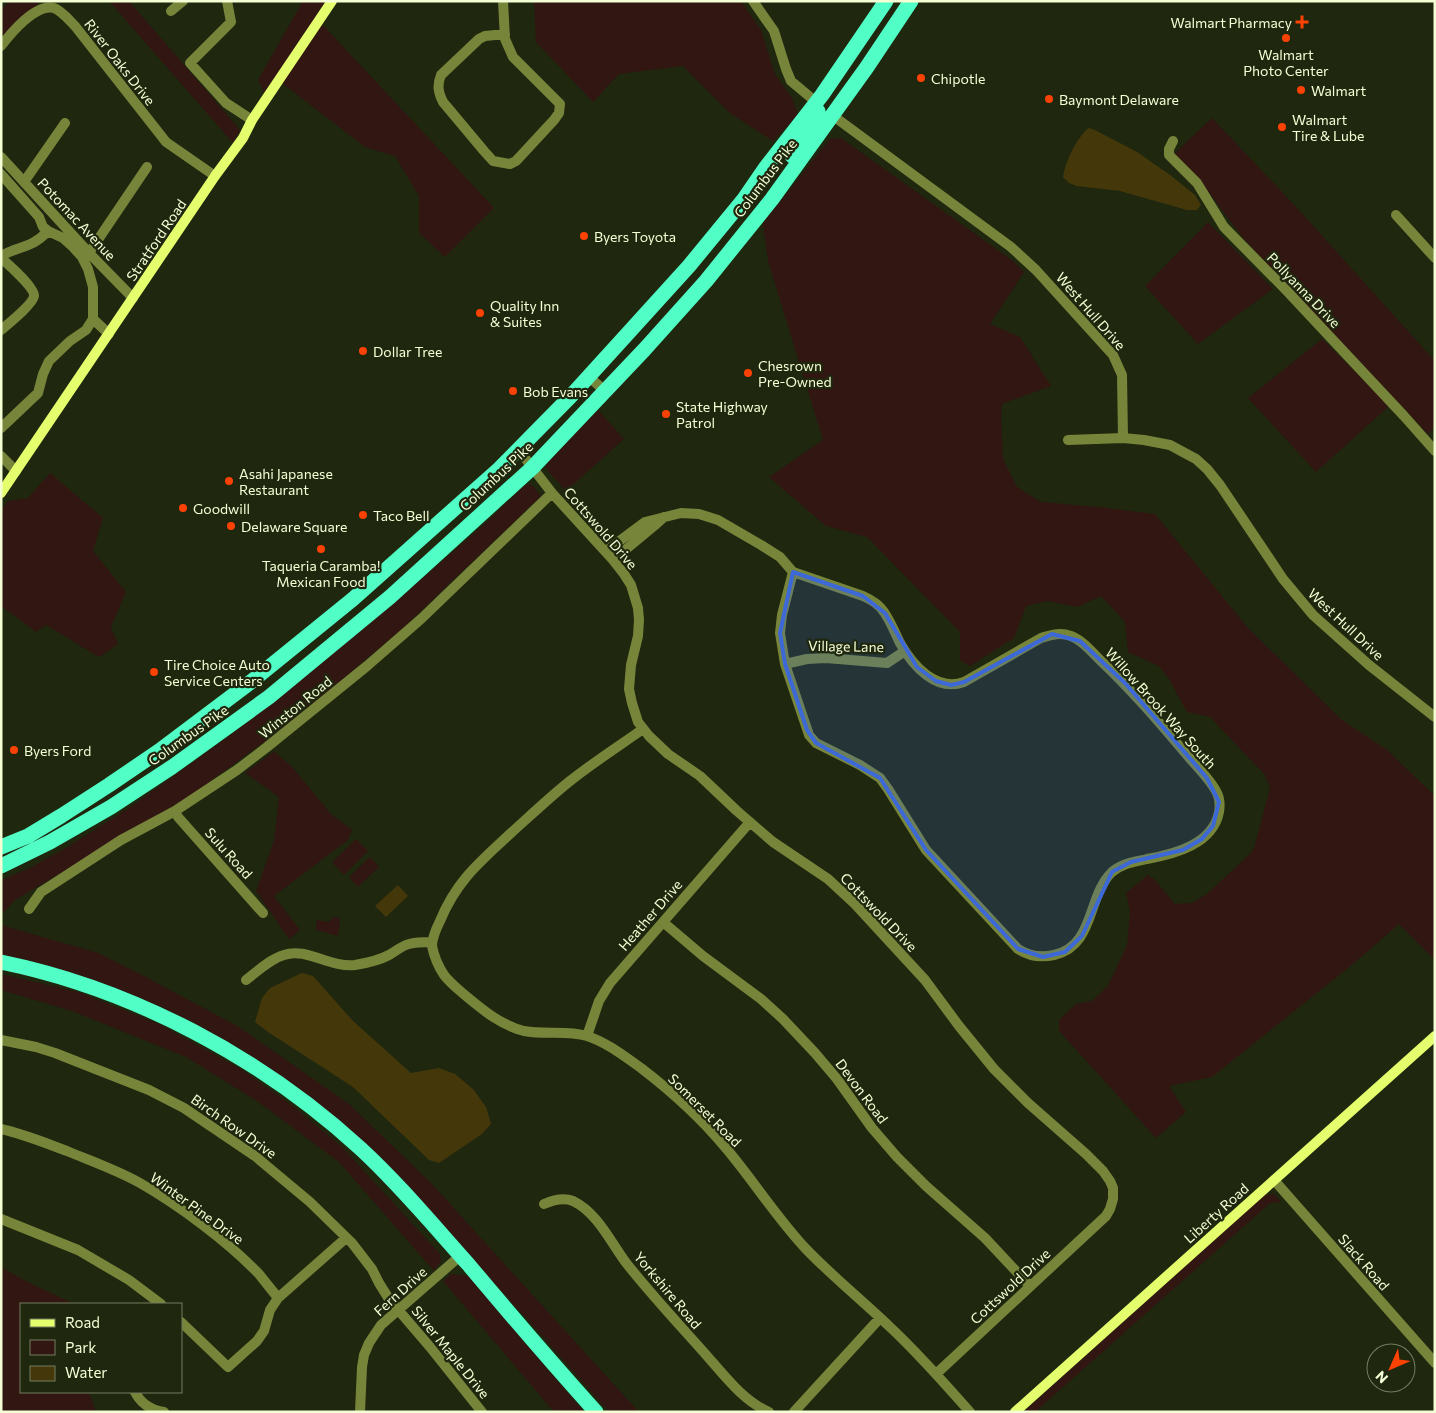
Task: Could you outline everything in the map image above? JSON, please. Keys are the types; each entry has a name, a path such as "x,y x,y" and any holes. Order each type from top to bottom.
{"highway":[{"name":"Columbus Pike","path":"1,866 50,842 110,807 172,767 269,697 390,597 532,468 644,350 706,281 772,199 867,67 911,1"},
{"name":"Columbus Pike","path":"1,847 28,836 109,785 159,751 252,681 353,599 499,469 563,404 706,245 744,199 816,102 884,4"},
{"path":"832,115 833,97 883,20 884,4"},
{"path":"772,199 770,188 772,183 815,120 818,112 816,102"},
{"path":"1,962 67,979 119,998 197,1034 276,1081 325,1118 362,1150 394,1182 596,1412"}],"street":[{"path":"171,11 183,1"},
{"path":"227,1 231,22 190,63 223,99 234,109 252,120"},
{"name":"Stratford Road","path":"1,493 243,138 252,120 332,1"},
{"path":"503,1 504,34 508,48 513,57 560,104 559,113 554,120 516,161 510,164 493,161 443,102 438,93 441,75 479,38 504,34"},
{"path":"752,1 774,31 791,81 816,102"},
{"name":"River Oaks Drive","path":"1,46 8,37 40,9 55,8 75,26 166,142 216,176"},
{"name":"West Hull Drive","path":"832,115 1011,247 1036,270 1113,355 1122,375 1123,438 1170,445 1196,459 1220,485 1283,579 1313,615 1369,665 1435,717"},
{"path":"24,182 65,124"},
{"name":"Pollyanna Drive","path":"1172,142 1169,155 1196,183 1224,226 1378,388 1435,451"},
{"name":"Potomac Avenue","path":"1,157 133,298"},
{"path":"89,253 147,167"},
{"path":"1,174 38,217 43,227 62,238 82,257 88,269 93,293 93,319 86,330 70,341 49,361 38,393 1,428"},
{"path":"1396,215 1435,258"},
{"path":"1,330 26,308 34,297 34,293 29,285 1,257 11,251 34,244 48,231"},
{"path":"93,319 109,334"},
{"path":"588,376 605,391"},
{"path":"1068,440 1123,438"},
{"name":"Cottswold Drive","path":"518,450 552,492 614,560 631,585 638,608 639,620 638,636 630,664 629,689 638,722 648,736 668,754 713,787 773,842 816,869 844,892 925,980 994,1069 1028,1103 1086,1154 1110,1181 1113,1188 1113,1199 1106,1216 936,1374"},
{"path":"1,456 16,471"},
{"name":"Winston Road","path":"29,909 41,892 121,840 175,811 237,770 368,666 421,619 552,492"},
{"path":"606,551 645,522 665,516 690,513 718,520 780,557 793,572 783,608 780,633 786,664"},
{"path":"614,560 665,516"},
{"name":"Willow Brook Way South","path":"786,664 807,730 813,740 880,778 933,859 1018,949 1038,957 1059,954 1071,948 1082,936 1104,883 1116,868 1131,862 1183,850 1195,844 1213,826 1218,814 1219,802 1217,793 1207,778 1125,683 1080,641 1072,636 1052,634 1041,638 964,682 954,685 942,683 917,667 905,651 885,613 872,600 793,572"},
{"name":"Village Lane","path":"786,664 816,658 887,663 905,651"},
{"path":"246,980 274,959 289,953 296,952 341,965 353,965 372,962 388,956 407,944 432,942 450,898 470,872 564,786 643,729"},
{"name":"Sulu Road","path":"175,811 178,817 263,913"},
{"name":"Heather Drive","path":"586,1036 604,990 750,822"},
{"name":"Devon Road","path":"663,922 703,956 761,999 784,1019 816,1053 872,1128 897,1157 926,1186 985,1238 1030,1286"},
{"name":"Somerset Road","path":"432,942 434,955 446,978 494,1019 524,1030 586,1036 622,1055 667,1088 724,1146 777,1216 801,1244 830,1274 880,1318 936,1374 970,1412"},
{"name":"Liberty Road","path":"1015,1412 1435,1036"},
{"name":"Birch Row Drive","path":"1,1040 55,1053 149,1090 184,1108 235,1141 310,1202 346,1238 365,1258 379,1283 398,1310"},
{"name":"Winter Pine Drive","path":"1,1129 28,1136 70,1152 140,1183 180,1209 228,1246 258,1274 278,1298"},
{"name":"Slack Road","path":"1274,1180 1435,1363"},
{"name":"Yorkshire Road","path":"544,1204 557,1199 572,1201 589,1212 627,1264 666,1311 748,1400 757,1407 769,1412"},
{"path":"1,1219 84,1253 129,1280 160,1303"},
{"path":"182,1323 228,1366 257,1341 264,1331 270,1310 278,1298 346,1238"},
{"name":"Fern Drive","path":"360,1412 364,1355 381,1325 460,1256"},
{"name":"Silver Maple Drive","path":"398,1310 430,1346 482,1412"},
{"path":"794,1412 880,1318"},
{"path":"136,1393 142,1403 149,1408 164,1412"}],"highlighted area":[{"path":"793,572 863,596 885,613 917,667 936,681 951,685 964,682 1052,634 1080,641 1125,683 1207,778 1219,802 1213,826 1202,839 1183,850 1131,862 1112,872 1082,936 1065,952 1043,957 1018,949 926,850 880,778 816,743 807,730 785,664 780,633"}],"green space":[{"path":"10,1 40,1 11,28 1,41 1,10"},
{"path":"109,1 129,1 240,130 233,143"},
{"path":"303,1 327,1 264,93 258,80"},
{"path":"534,1 741,1 761,30 775,74 792,98 798,115 773,141 730,113 683,66 619,74 593,102 536,42"},
{"path":"322,24 494,208 445,257 419,233 419,196 395,156 365,147 282,83"},
{"path":"1212,118 1298,209 1435,361 1435,427 1428,434 1243,238 1207,190 1174,154"},
{"path":"841,138 1013,261 1024,272 990,324 1020,337 1051,386 1002,404 1003,459 1017,487 1041,502 1155,514 1248,628 1342,720 1386,749 1435,796 1435,960 1399,924 1353,964 1212,1077 1169,1086 1186,1112 1156,1138 1059,1031 1059,1020 1076,1004 1092,1001 1108,986 1127,945 1130,912 1126,893 1148,875 1154,879 1175,904 1192,903 1207,894 1254,848 1270,788 1265,775 1210,717 1187,712 1169,679 1159,666 1128,652 1125,622 1101,596 1078,607 1048,601 1026,606 1014,638 970,666 960,660 960,632 867,537 826,526 769,477 823,440 768,261 763,223 830,139"},
{"path":"1208,222 1273,289 1198,344 1145,286"},
{"path":"1322,339 1389,406 1316,472 1248,398"},
{"path":"598,410 624,439 566,491 547,470 546,464"},
{"path":"50,473 103,518 93,551 126,592 111,627 118,644 99,657 46,625 36,632 1,606 1,510 8,501 28,498"},
{"path":"526,484 532,485 541,496 403,628 333,687 264,742 190,796 15,900 1,915 1,880 30,868 66,848 132,806 236,731 386,610 487,522"},
{"path":"274,751 293,768 331,814 352,830 348,840 274,896 300,930 289,939 256,891 274,841 279,797 245,773"},
{"path":"356,839 368,851 344,875 332,862"},
{"path":"370,857 379,867 358,887 349,877"},
{"path":"334,917 340,918 338,936 316,930 317,920 329,922"},
{"path":"1,925 98,953 142,975 239,1027 349,1104 432,1184 639,1412 609,1412 434,1216 251,1057 176,1014 106,984 36,962 1,955"},
{"path":"1,974 78,992 159,1024 241,1069 294,1107 342,1147 440,1254 441,1261 434,1271 339,1162 257,1101 186,1057 72,1011 1,990"},
{"path":"1274,1194 1281,1202 1270,1203 1035,1412 1023,1412 1264,1195"},
{"path":"1,1267 72,1303 20,1303 20,1393 89,1393 96,1412 1,1412"},
{"path":"451,1274 468,1276 584,1412 554,1412 443,1281"}],"water":[{"path":"1088,128 1137,152 1195,195 1201,205 1197,210 1187,210 1120,191 1077,186 1069,183 1063,177 1066,164 1075,145"},
{"path":"398,885 408,896 386,917 375,906"},
{"path":"302,973 313,976 353,1021 411,1073 439,1068 455,1074 473,1089 486,1107 491,1124 482,1134 439,1163 429,1160 353,1087 255,1022 262,998 270,988"}],"place":[{"name":"Walmart Pharmacy","path":"1302,22"},
{"name":"Walmart Photo Center","path":"1286,38"},
{"name":"Chipotle","path":"921,78"},
{"name":"Walmart","path":"1301,90"},
{"name":"Baymont Delaware","path":"1049,99"},
{"name":"Walmart Tire & Lube","path":"1282,127"},
{"name":"Byers Toyota","path":"584,236"},
{"name":"Quality Inn & Suites","path":"480,313"},
{"name":"Dollar Tree","path":"363,351"},
{"name":"Chesrown Pre-Owned","path":"748,373"},
{"name":"Bob Evans","path":"513,391"},
{"name":"State Highway Patrol","path":"666,414"},
{"name":"Asahi Japanese Restaurant","path":"229,481"},
{"name":"Goodwill","path":"183,508"},
{"name":"Taco Bell","path":"363,515"},
{"name":"Delaware Square","path":"231,526"},
{"name":"Taqueria Caramba! Mexican Food","path":"321,549"},
{"name":"Tire Choice Auto Service Centers","path":"154,672"},
{"name":"Byers Ford","path":"14,750"}]}
